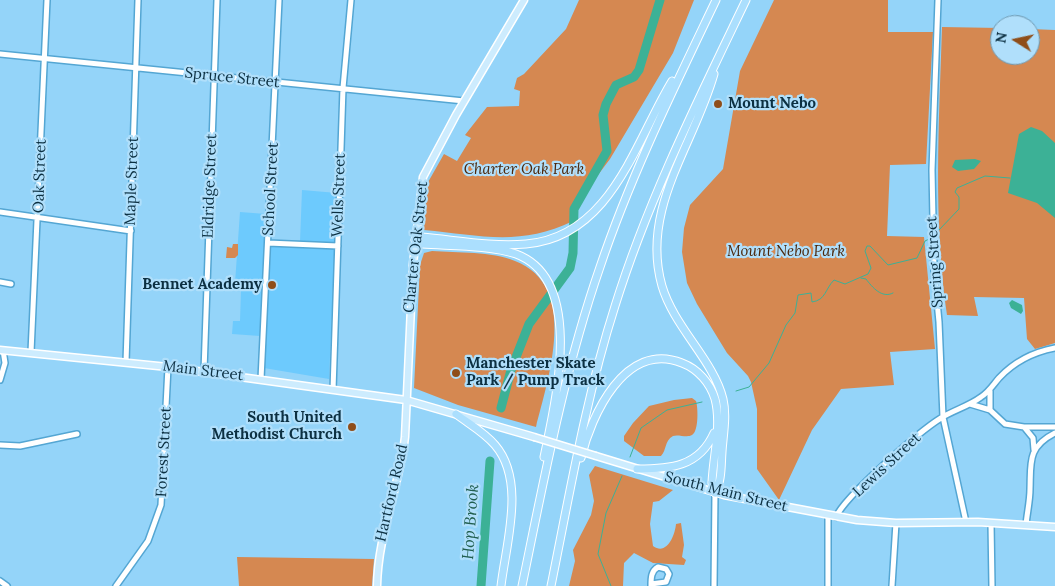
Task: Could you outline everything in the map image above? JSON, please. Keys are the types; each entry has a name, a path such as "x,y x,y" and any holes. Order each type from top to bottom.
{"highway":[{"path":"522,586 573,355 599,268 636,169 716,0"},
{"path":"551,586 595,378 620,288 662,180 746,0"},
{"path":"415,240 422,237 520,244 546,240 563,234 580,223 603,201 623,176 670,85 687,60"},
{"path":"715,493 720,481 725,419 723,399 716,381 668,302 659,275 656,244 659,219 665,197 709,89 717,60"},
{"path":"415,240 422,244 512,253 533,265 548,282 556,300 560,319 560,339 540,500"},
{"path":"568,500 587,438 599,408 618,382 637,366 664,360 679,362 691,367 701,376 712,391 716,405 717,423 712,482 715,493"},
{"path":"456,414 494,443 504,459 510,474 512,497 501,586"},
{"path":"637,469 669,468 688,462 707,447 717,423"}],"main road":[{"name":"Charter Oak Street","path":"406,400 415,240 424,173 524,0"},
{"name":"Main Street","path":"2,350 168,366 406,400"},
{"name":"South Main Street","path":"406,400 715,493 836,517 896,524 966,522 1055,527"},
{"name":"Hartford Road","path":"377,586 382,532 403,450 406,400"}],"street":[{"name":"Oak Street","path":"31,352 39,218 46,0"},
{"name":"Maple Street","path":"126,362 138,0"},
{"name":"Eldridge Street","path":"204,371 217,0"},
{"name":"School Street","path":"261,379 279,0"},
{"name":"Wells Street","path":"332,390 344,88 351,0"},
{"name":"Spring Street","path":"938,0 931,202 943,417 966,522"},
{"name":"Spruce Street","path":"0,54 464,101"},
{"path":"0,212 131,231"},
{"path":"268,243 338,246"},
{"path":"0,282 11,284"},
{"name":"Lewis Street","path":"836,517 840,509 882,468 943,417 970,404 990,390 1010,367 1041,350 1055,348"},
{"path":"0,380 5,363 2,350"},
{"name":"Forest Street","path":"116,586 148,541 161,505 168,366"},
{"path":"990,390 990,410"},
{"path":"970,404 990,410 1004,424 1024,427 1055,427"},
{"path":"1024,427 1033,438 1034,450 1028,468 1030,489 1026,525"},
{"path":"1034,450 1055,433"},
{"path":"0,445 20,446 77,434"},
{"path":"714,586 715,493"},
{"path":"828,515 828,586"},
{"path":"991,523 992,586"},
{"path":"892,586 896,524"},
{"path":"0,581 7,586"}],"shaded area":[{"path":"1031,127 1042,131 1055,143 1055,218 1037,203 1008,193 1019,134"},
{"path":"975,159 981,161 974,169 958,171 952,167 955,160"},
{"name":"Bennet Academy","path":"302,190 337,193 329,379 258,367 260,336 232,334 233,321 240,321 241,290 234,290 234,287 212,287 212,282 235,283 240,212 266,214 265,240 300,242"},
{"path":"1012,300 1022,305 1023,311 1021,314 1011,308 1009,303"}],"green space":[{"name":"Charter Oak Park","path":"579,0 694,0 673,53 610,159 579,200 573,221 554,229 517,237 481,236 424,230 427,184 444,154 457,161 471,138 465,135 487,107 519,106 520,91 514,89 517,78 524,74 566,29"},
{"name":"Mount Nebo Park","path":"774,0 888,0 888,32 933,32 926,164 890,165 887,236 924,237 935,349 890,352 894,385 841,389 812,430 779,500 757,469 757,409 751,382 748,376 727,353 697,304 687,283 682,252 684,228 690,205 723,169 740,71"},
{"path":"942,27 990,28 990,65 1040,65 1040,29 1055,30 1055,343 1035,349 1027,339 1024,298 974,297 978,316 947,315 938,207"},
{"path":"233,244 238,244 238,255 235,258 226,258 227,247 232,248"},
{"path":"432,251 485,254 515,261 535,273 547,291 553,312 552,360 536,427 458,405 414,388 420,265 424,253"},
{"path":"692,398 696,401 697,408 697,424 694,433 690,436 677,435 670,438 661,456 644,456 624,441 624,436 633,423 649,406"},
{"path":"595,466 673,490 659,501 653,502 650,524 653,546 662,548 666,546 672,538 676,524 681,523 684,545 682,557 686,560 684,565 653,563 634,553 624,563 623,586 569,586 575,561 573,550 591,515 594,501 589,475"},
{"path":"237,557 374,559 372,586 239,586"}],"waterway":[{"name":"Hop Brook","path":"501,408 511,370 529,324 570,268 573,253 574,209 607,151 603,115 606,104 616,85 634,77 639,70 660,0"},
{"path":"939,230 959,209 959,197 955,192 957,188 985,176 1010,178"},
{"path":"736,391 749,387 769,363 786,325 795,313 798,295 811,293 812,302 817,301 823,297 834,280 845,284 868,274 871,268 865,251 867,246 870,246 888,265 917,258 925,241 929,239"},
{"path":"861,278 866,279 874,289 881,293 893,293"},
{"path":"630,457 641,428 667,410 702,402"},
{"name":"Hop Brook","path":"481,586 490,461"},
{"path":"611,586 598,554 606,513 622,476"}],"place":[{"name":"Mount Nebo","path":"718,104"},
{"name":"Bennet Academy","path":"272,285"},
{"name":"Manchester Skate Park / Pump Track","path":"456,373"},
{"name":"South United Methodist Church","path":"352,427"}]}
